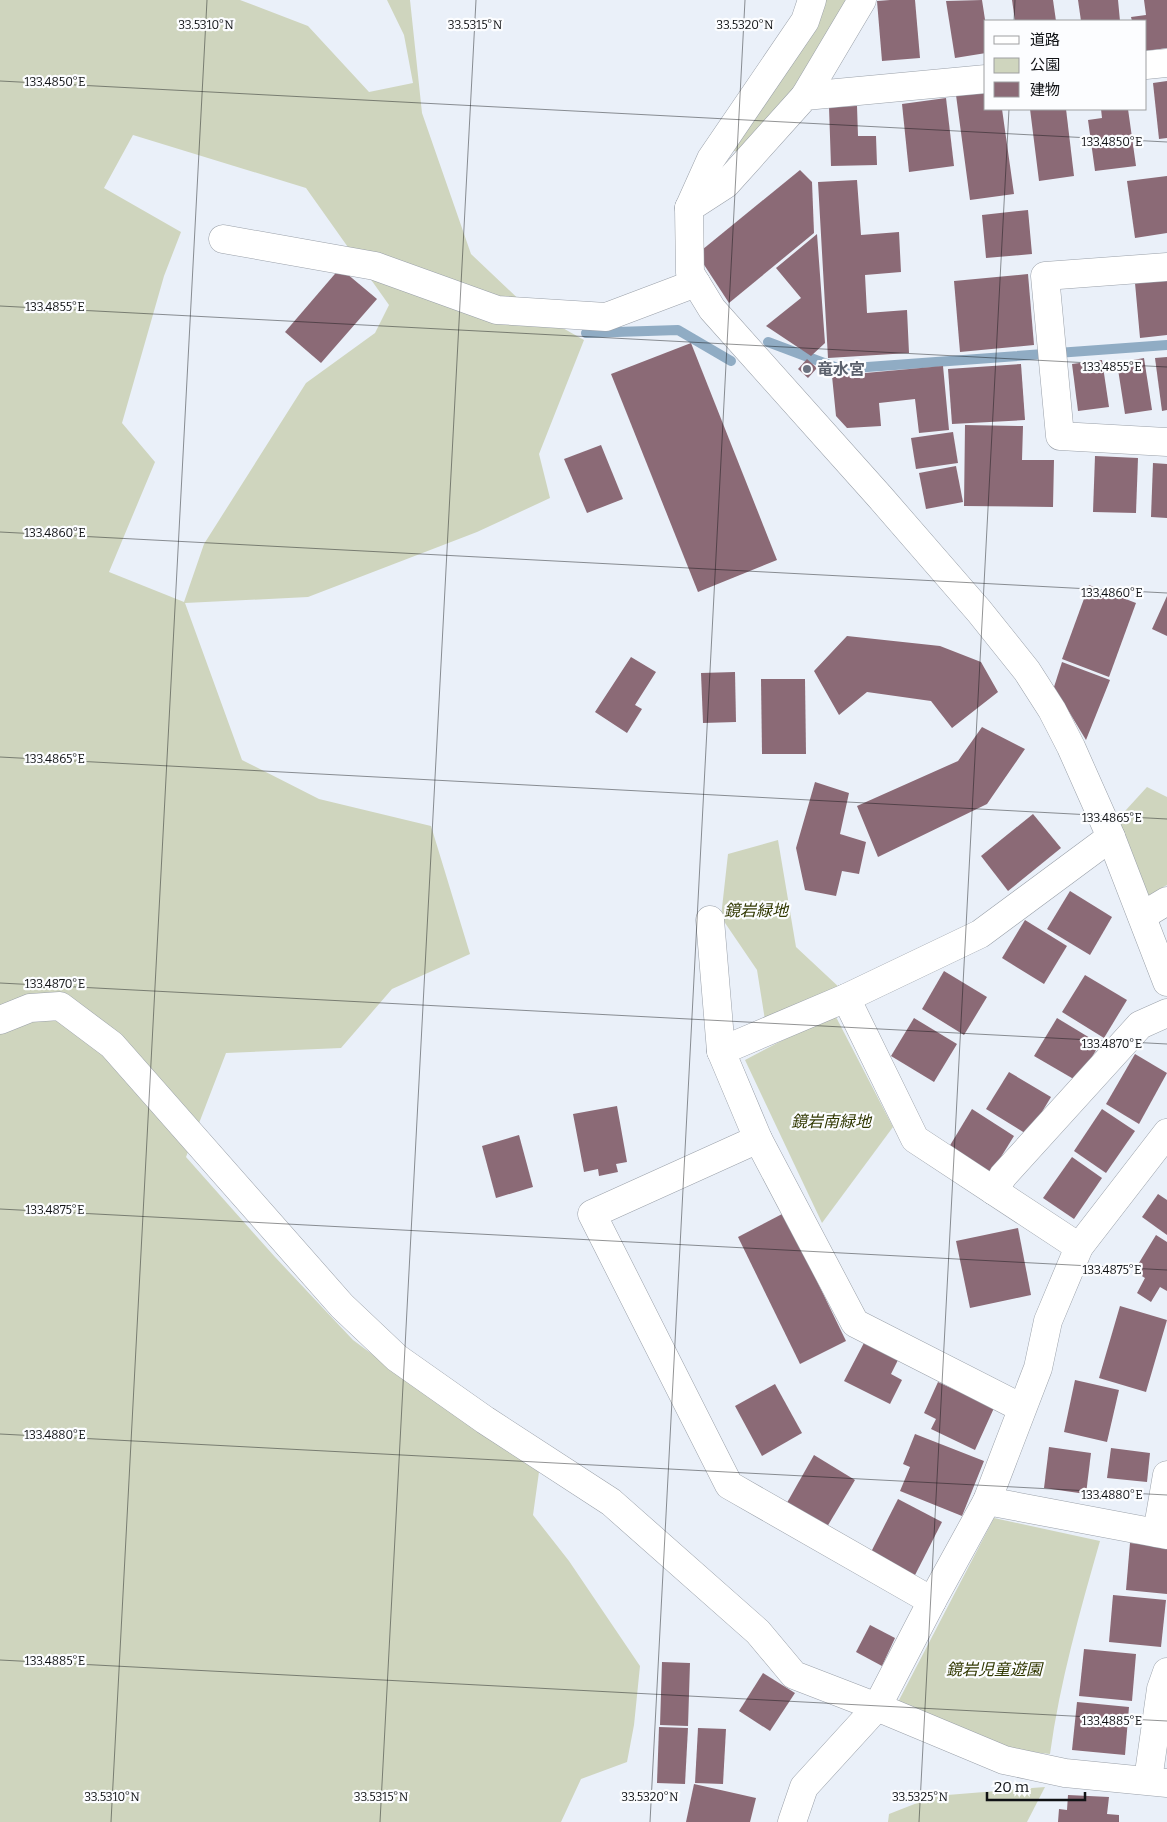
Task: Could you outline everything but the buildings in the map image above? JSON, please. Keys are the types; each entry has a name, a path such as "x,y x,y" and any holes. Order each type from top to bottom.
{"street":[{"path":"812,0 805,21 710,159 689,208 690,273 712,309 979,611 1027,672 1052,710 1071,747 1111,837 1167,982"},
{"path":"689,208 726,184 805,96 862,0"},
{"path":"1147,65 1167,63"},
{"path":"805,96 984,79"},
{"path":"222,238 375,266 497,310 606,317 696,283"},
{"path":"1167,267 1046,276 1060,436 1167,442"},
{"path":"721,1051 846,998 980,934 1111,837"},
{"path":"1142,916 1167,901"},
{"path":"710,920 721,1051 758,1139 855,1324 1022,1408"},
{"path":"846,998 915,1139 1079,1247"},
{"path":"0,1020 30,1008 60,1006 112,1045 342,1306 397,1358 485,1420 611,1502 758,1632 794,1675 1004,1760 1065,1773 1157,1782 1161,1689 1167,1672"},
{"path":"994,1191 1003,1176 1140,1025 1167,1013"},
{"path":"792,1822 804,1787 877,1707 987,1501 1038,1368 1048,1321 1079,1247 1167,1133"},
{"path":"758,1139 592,1214 729,1485 932,1601"},
{"path":"987,1501 1162,1534 1167,1475"}],"green space":[{"path":"0,0 240,0 308,26 369,92 413,83 404,35 387,0 410,0 422,113 471,254 529,309 584,340 539,454 550,498 477,532 308,597 185,603 242,760 319,799 431,826 470,954 392,989 341,1048 226,1053 186,1157 275,1257 353,1340 450,1412 539,1472 533,1515 569,1561 640,1666 634,1725 627,1762 581,1779 561,1822 0,1822","holes":["133,135 306,188 389,305 375,333 306,383 204,544 184,602 109,572 155,462 122,423 164,276 181,232 104,188"]},
{"path":"819,0 853,0 787,104 741,152 733,151"},
{"path":"1147,787 1167,797 1167,885 1146,897 1115,822"},
{"name":"鏡岩緑地","path":"778,840 796,947 841,989 765,1020 757,970 721,917 728,854"},
{"name":"鏡岩南緑地","path":"836,1017 893,1127 822,1223 745,1060 812,1025"},
{"name":"鏡岩児童遊園","path":"994,1518 1100,1541 1065,1673 1050,1754 1006,1749 897,1704"},
{"path":"1045,1787 1027,1822 888,1822 889,1814 935,1796"}],"waterway":[{"path":"586,333 678,330 731,361"},
{"path":"768,342 840,369 1167,345"}],"place":[{"name":"竜水宮","path":"807,369"}]}
